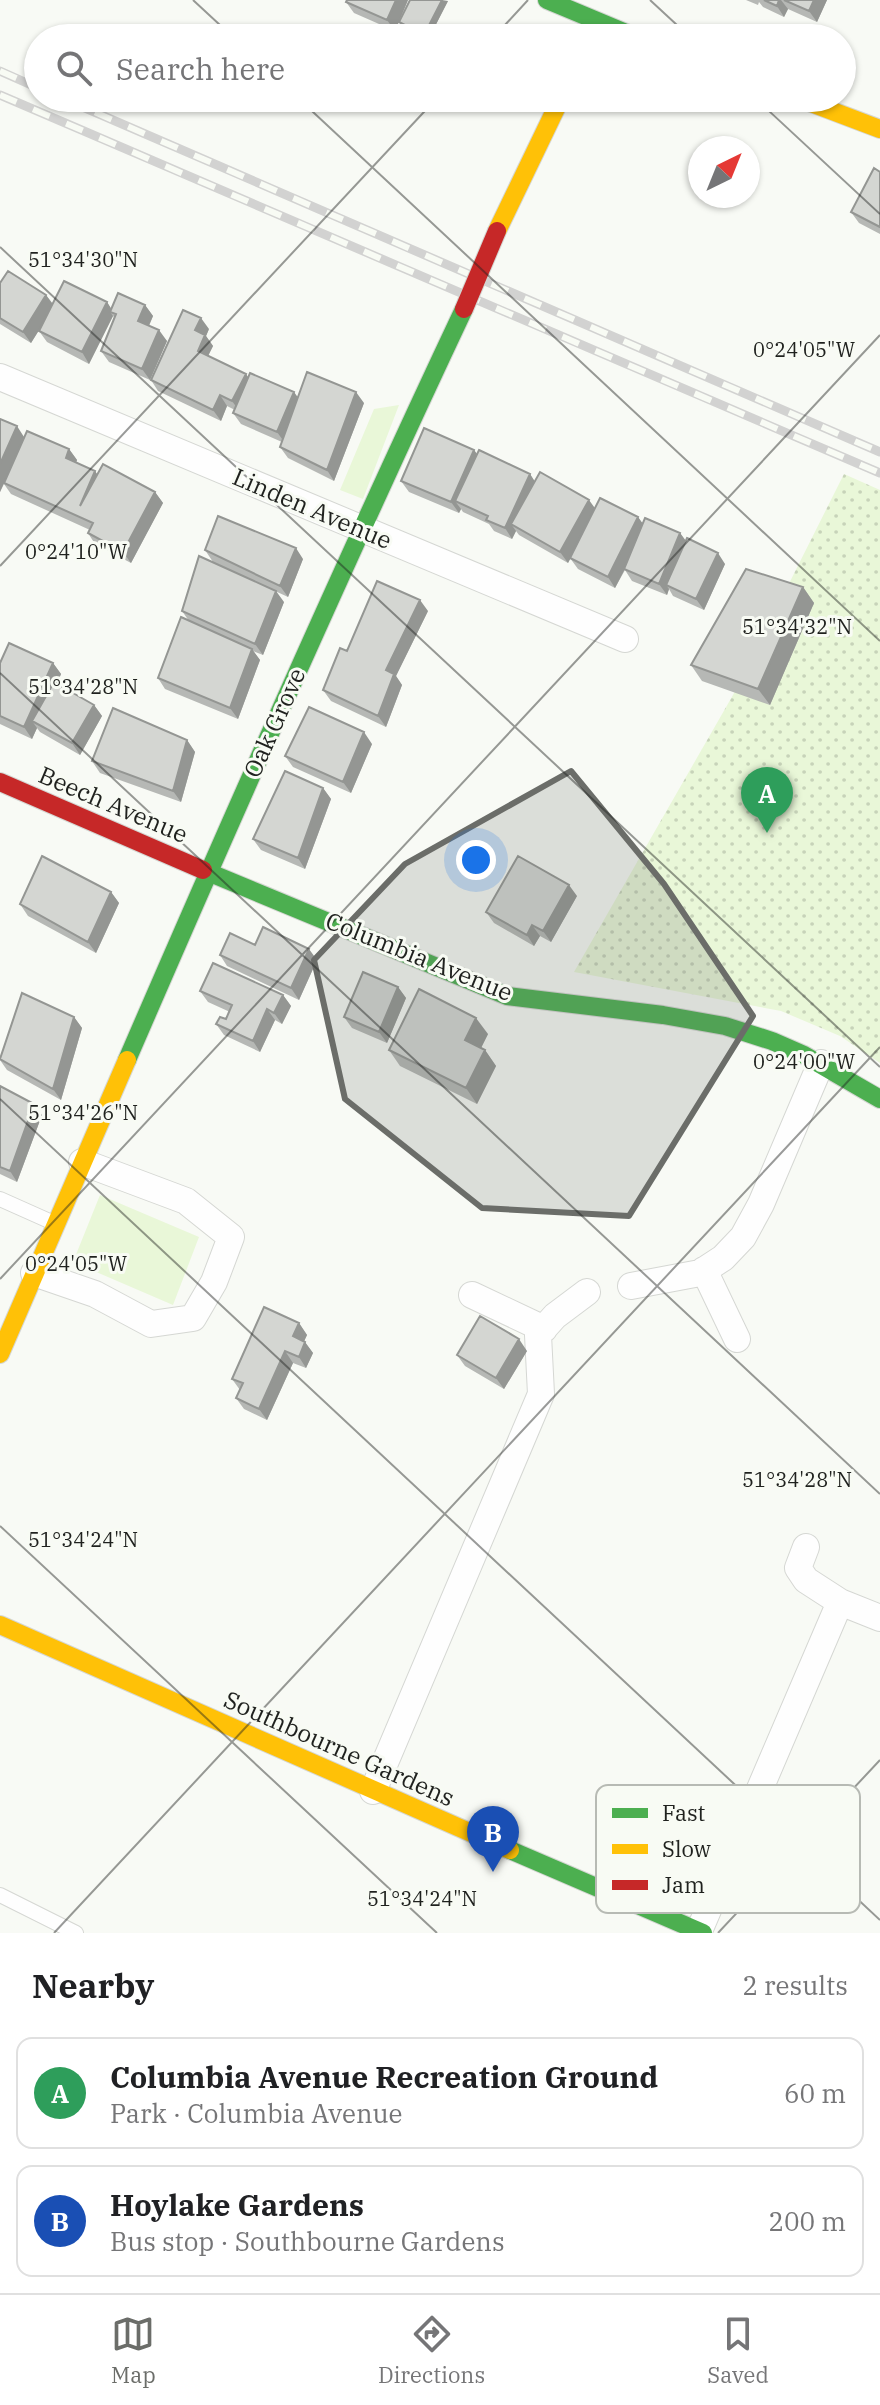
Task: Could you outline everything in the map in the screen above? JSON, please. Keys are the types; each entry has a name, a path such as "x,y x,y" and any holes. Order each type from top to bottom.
{"street":[{"path":"556,2 586,24"},
{"name":"Oak Grove","path":"0,1354 208,872 497,231 554,112"},
{"path":"835,112 880,129"},
{"name":"Linden Avenue","path":"0,377 625,639"},
{"name":"Beech Avenue","path":"0,782 208,872"},
{"name":"Columbia Avenue","path":"208,872 507,996 557,1005 666,1015 713,1023 793,1049 880,1099"},
{"path":"631,1286 700,1273 723,1258 743,1237 761,1204 821,1063"},
{"path":"34,1273 95,1294 151,1324 193,1318 214,1282 231,1237 186,1201 82,1162"},
{"path":"704,1270 737,1339"},
{"path":"373,1791 541,1394 538,1335 555,1316 587,1292"},
{"path":"472,1295 544,1329"},
{"path":"806,1547 798,1568 806,1580 840,1602 880,1618"},
{"path":"763,1785 840,1602"},
{"name":"Southbourne Gardens","path":"0,1625 596,1887"},
{"name":"Southbourne Gardens","path":"657,1913 701,1932"},
{"path":"701,1932 709,1913"}],"lane":[{"path":"0,1199 56,1224"},
{"path":"0,1895 76,1933"},
{"path":"654,1933 662,1915"}],"highlighted area":[{"path":"571,771 664,884 753,1016 629,1216 482,1208 345,1099 314,960 405,864"}],"green space":[{"path":"399,405 363,499 340,490 374,409"},
{"path":"844,474 880,490 880,1063 840,1036 781,1011 574,972 733,695"},
{"path":"100,1195 199,1237 173,1305 73,1262"}],"building":[{"path":"347,0 396,0 387,20"},
{"path":"410,0 442,0 430,24 399,22"},
{"path":"764,0 779,0 777,6"},
{"path":"784,0 814,0 809,11"},
{"path":"874,168 880,172 880,227 851,212"},
{"path":"8,271 46,295 23,332 0,318 0,283"},
{"path":"64,281 107,302 82,352 39,331"},
{"path":"118,293 145,305 138,321 159,330 142,369 101,351 116,314 110,312"},
{"path":"183,310 201,318 195,330 205,335 198,351 246,374 232,401 220,395 213,410 151,380"},
{"path":"307,372 356,392 327,470 280,447"},
{"path":"250,373 294,392 277,432 233,413"},
{"path":"0,419 17,426 0,464"},
{"path":"424,428 474,450 451,502 401,481"},
{"path":"27,431 69,449 66,458 95,471 80,506 103,464 155,492 123,552 88,533 93,523 4,483"},
{"path":"479,450 530,474 505,528 486,520 488,516 455,501"},
{"path":"540,472 589,500 560,552 511,524"},
{"path":"600,498 638,517 608,577 570,558"},
{"path":"218,516 296,548 280,586 205,550"},
{"path":"645,518 680,533 659,584 624,569"},
{"path":"687,538 718,553 696,599 666,585"},
{"path":"199,556 276,591 255,644 182,611"},
{"path":"746,569 803,587 758,689 691,665"},
{"path":"377,581 420,600 386,670 394,674 378,716 323,690 340,648 347,651"},
{"path":"181,617 252,649 230,708 158,678"},
{"path":"9,643 53,663 24,727 0,716 0,663"},
{"path":"54,682 94,705 72,743 32,721"},
{"path":"309,707 364,732 343,782 285,756"},
{"path":"113,708 187,740 173,791 92,761"},
{"path":"285,771 323,788 298,858 253,839"},
{"path":"42,856 111,892 88,942 20,904"},
{"path":"518,856 569,885 543,931 532,925 527,935 486,912"},
{"path":"263,927 309,949 291,988 220,955 230,933 255,945"},
{"path":"213,963 283,995 274,1013 267,1009 253,1041 216,1024 220,1017 226,1019 232,1005 200,991"},
{"path":"363,972 398,987 379,1032 344,1017"},
{"path":"419,989 476,1018 465,1040 485,1050 466,1088 389,1050"},
{"path":"22,993 74,1017 53,1089 0,1059"},
{"path":"0,1086 34,1104 10,1171 0,1167"},
{"path":"264,1307 299,1323 293,1336 305,1342 299,1357 285,1351 259,1409 236,1398 243,1383 232,1379"},
{"path":"480,1316 519,1339 496,1378 457,1355"}],"railway":[{"path":"0,71 24,82"},
{"path":"0,95 24,105"},
{"path":"40,112 880,473"},
{"path":"94,112 880,452"}],"traffic: fast":[{"path":"547,0 604,24"},
{"path":"127,1060 292,683 464,309"},
{"path":"203,870 507,996 663,1015 725,1026 804,1055 880,1099"},
{"path":"510,1850 596,1887"},
{"path":"656,1913 703,1933"}],"traffic: slow":[{"path":"497,231 554,112"},
{"path":"835,112 880,129"},
{"path":"0,1354 127,1060"},
{"path":"0,1625 510,1850"}],"traffic: jam":[{"path":"464,309 497,231"},
{"path":"0,782 203,870"}],"place":[{"name":"Columbia Avenue Recreation Ground","path":"767,833"},
{"name":"Hoylake Gardens","path":"493,1872"}]}
